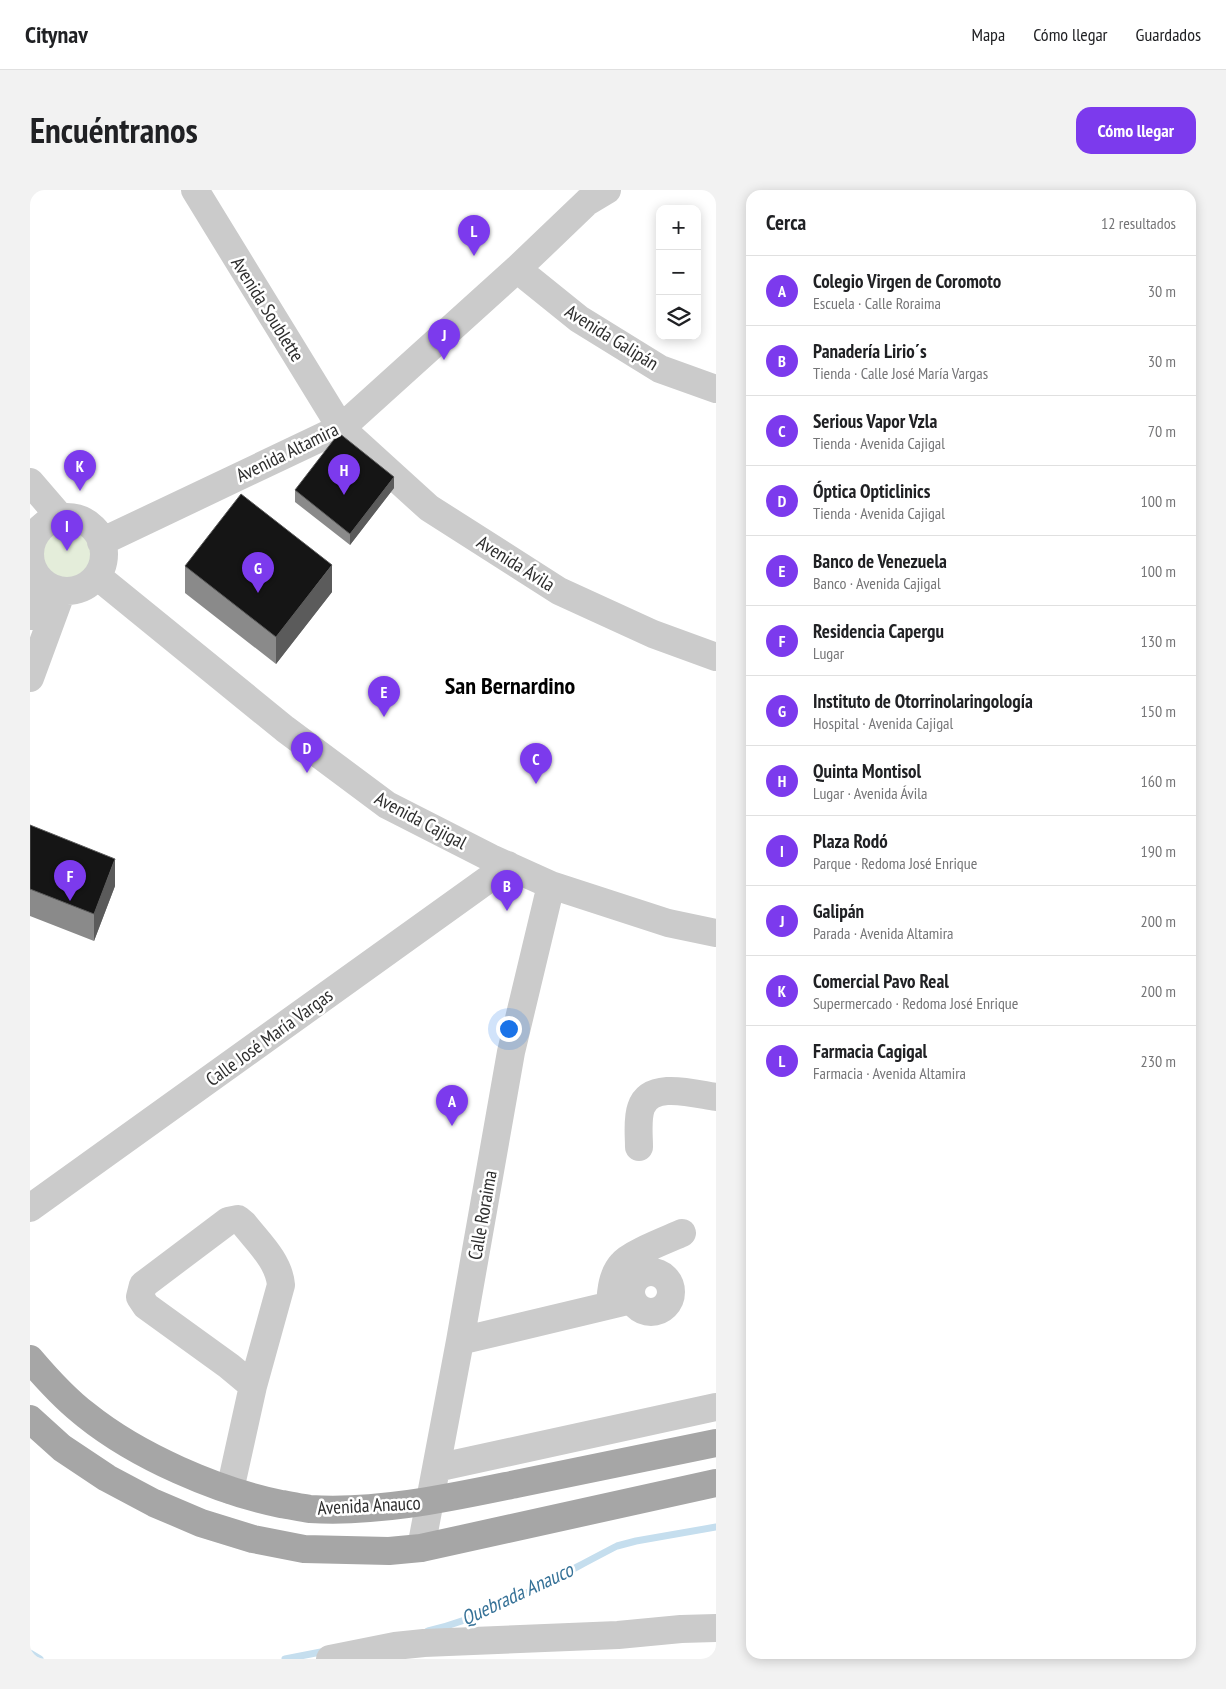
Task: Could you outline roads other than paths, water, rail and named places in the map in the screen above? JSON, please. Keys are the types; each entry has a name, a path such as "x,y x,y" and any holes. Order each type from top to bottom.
{"main road":[{"name":"Avenida Anauco","path":"30,1359 48,1380 86,1416 171,1467 230,1490 264,1500 308,1509 347,1510 430,1502 716,1443"},
{"path":"30,1419 62,1448 107,1478 154,1503 201,1523 254,1539 304,1549 389,1551 421,1548 716,1483"}],"street":[{"name":"Avenida Soublette","path":"194,190 341,428"},
{"name":"Avenida Altamira","path":"101,542 341,428 517,269 587,202 607,190"},
{"name":"Avenida Galipán","path":"517,269 578,319 652,364 716,389"},
{"name":"Avenida Ávila","path":"341,428 429,508 559,591 653,634 716,657"},
{"path":"30,482 39,553 30,678"},
{"path":"30,616 39,553 72,518 83,521 96,532 103,548 103,563 97,576 82,588 72,591 39,553"},
{"name":"Avenida Cajigal","path":"97,576 285,730 387,805 551,885 668,923 716,933"},
{"name":"Calle José María Vargas","path":"30,1208 217,1064 500,861"},
{"name":"Calle Roraima","path":"421,1548 511,1052 551,885"},
{"name":"Calle José María Vargas","path":"30,1188 217,1064"},
{"path":"639,1147 640,1110 644,1100 651,1094 670,1091 716,1097"},
{"path":"230,1490 253,1386 281,1285 276,1266 244,1224 238,1220 228,1221 143,1285 140,1297 146,1306 229,1366 253,1386"},
{"path":"460,1341 621,1303 611,1288 622,1263 632,1256 682,1233"},
{"path":"436,1468 716,1407"},
{"path":"330,1659 424,1642 618,1635 716,1628"}],"waterway":[{"name":"Quebrada Anauco","path":"428,1631 453,1624 501,1605 617,1546 716,1527"},
{"name":"Quebrada Anauco","path":"285,1659 326,1651"},
{"name":"Quebrada Anauco","path":"30,1653 40,1659"}],"place":[{"name":"Farmacia Cagigal","path":"474,256"},
{"name":"Galipán","path":"444,360"},
{"name":"Comercial Pavo Real","path":"80,491"},
{"name":"Quinta Montisol","path":"344,495"},
{"name":"Plaza Rodó","path":"67,551"},
{"name":"Instituto de Otorrinolaringología","path":"258,593"},
{"name":"Banco de Venezuela","path":"384,717"},
{"name":"Óptica Opticlinics","path":"307,773"},
{"name":"Serious Vapor Vzla","path":"536,784"},
{"name":"Residencia Capergu","path":"70,901"},
{"name":"Panadería Lirio´s","path":"507,911"},
{"name":"Colegio Virgen de Coromoto","path":"452,1126"}],"district":[{"name":"San Bernardino","path":"510,686"}]}
